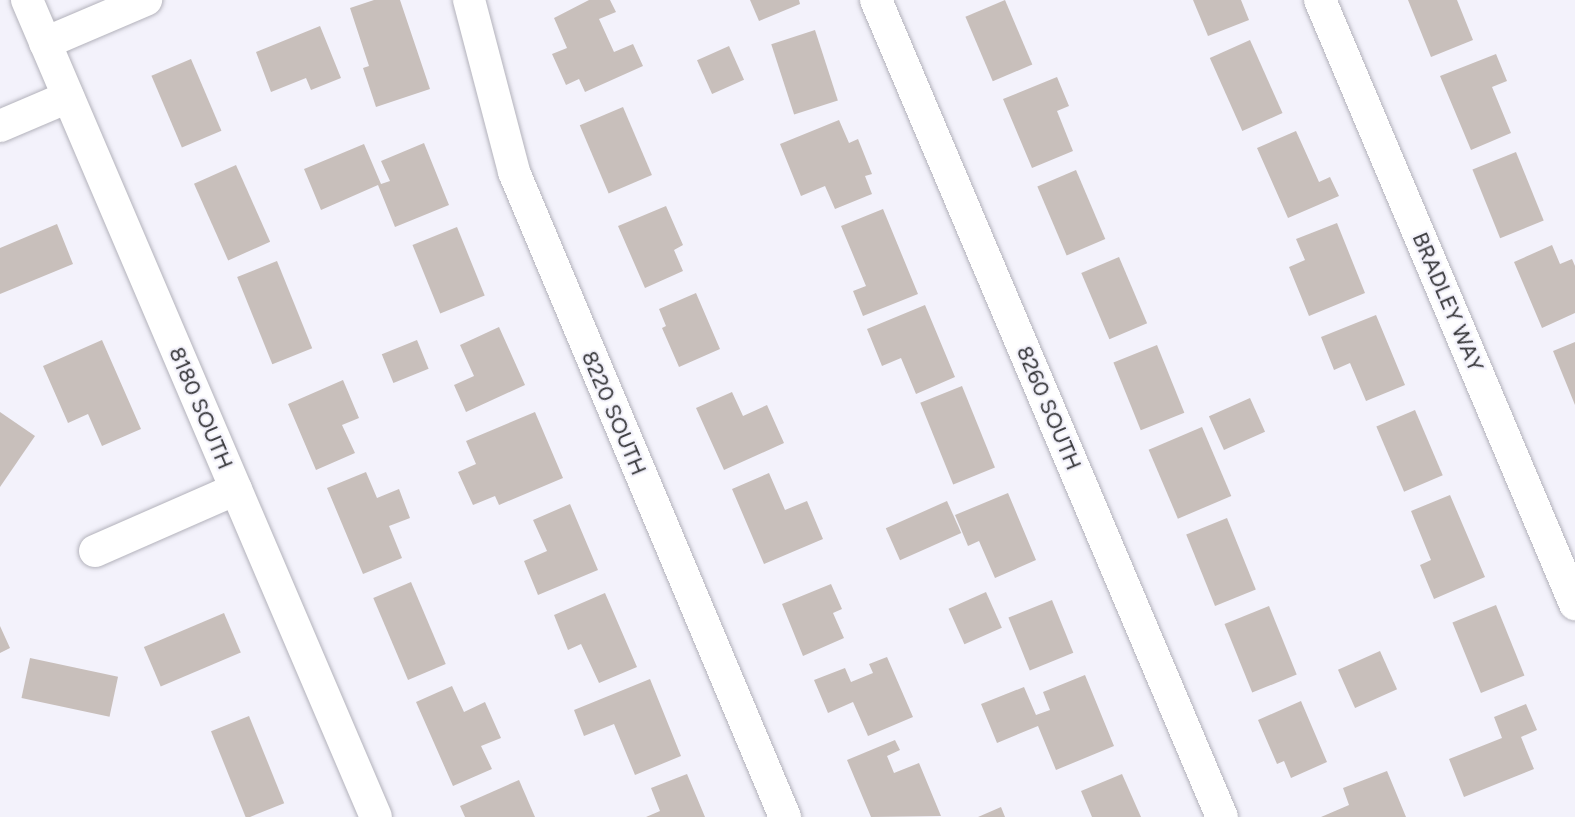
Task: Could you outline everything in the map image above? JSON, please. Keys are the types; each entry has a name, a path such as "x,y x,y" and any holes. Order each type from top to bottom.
{"street":[{"name":"8180 SOUTH","path":"27,0 376,817"},
{"path":"45,43 146,0"},
{"name":"8220 SOUTH","path":"469,0 514,172 785,817"},
{"name":"8260 SOUTH","path":"876,0 1222,817"},
{"name":"BRADLEY WAY","path":"1320,0 1575,604"},
{"path":"0,126 68,97"},
{"path":"95,551 236,489"}],"building":[{"path":"374,0 400,0 430,89 376,107 363,68 369,66 350,8"},
{"path":"589,0 610,0 616,12 599,19 614,52 633,44 643,66 585,92 579,79 566,85 552,54 567,48 554,18"},
{"path":"750,0 799,0 800,4 759,21"},
{"path":"1005,0 1032,64 993,81 965,17"},
{"path":"1193,0 1241,0 1249,20 1208,36"},
{"path":"1408,0 1457,0 1473,40 1431,57"},
{"path":"320,26 341,78 311,90 306,78 271,92 256,52"},
{"path":"815,30 838,100 794,115 771,44"},
{"path":"1250,40 1283,113 1242,131 1210,58"},
{"path":"729,46 744,80 712,94 697,60"},
{"path":"1496,54 1507,81 1492,87 1511,133 1471,150 1440,76"},
{"path":"191,59 221,131 182,148 151,76"},
{"path":"1057,77 1069,106 1057,111 1073,151 1032,168 1003,99"},
{"path":"623,107 652,175 609,193 580,125"},
{"path":"839,120 849,143 858,139 872,174 865,176 872,194 835,209 825,186 801,196 780,144"},
{"path":"1296,131 1319,182 1330,177 1339,196 1288,218 1257,148"},
{"path":"424,143 449,205 395,227 378,185 321,210 304,169 364,144 381,184 390,181 381,161"},
{"path":"1516,152 1544,221 1500,238 1472,170"},
{"path":"236,165 270,242 228,260 194,184"},
{"path":"1076,170 1105,239 1067,255 1037,186"},
{"path":"666,206 683,245 674,250 683,271 645,288 618,226"},
{"path":"883,209 918,294 863,316 853,291 866,286 841,226"},
{"path":"1337,223 1365,293 1309,316 1289,267 1305,260 1296,239"},
{"path":"57,224 73,264 0,294 0,248"},
{"path":"457,227 485,296 440,314 412,245"},
{"path":"1552,245 1560,264 1572,259 1575,266 1575,313 1542,328 1514,262"},
{"path":"1119,257 1147,323 1109,339 1081,273"},
{"path":"277,261 312,348 272,364 237,277"},
{"path":"696,293 720,349 679,367 662,328 666,326 659,309"},
{"path":"925,305 955,377 916,394 901,358 882,366 867,329"},
{"path":"1376,315 1405,385 1366,401 1350,363 1334,370 1321,337"},
{"path":"499,327 525,385 466,412 454,385 474,376 460,345"},
{"path":"102,340 141,429 102,446 88,414 68,423 43,366"},
{"path":"417,340 429,369 393,383 382,354"},
{"path":"1575,342 1575,405 1553,351"},
{"path":"1157,345 1184,413 1141,430 1113,363"},
{"path":"343,380 359,418 342,425 355,453 316,470 288,404"},
{"path":"962,386 995,468 953,484 920,403"},
{"path":"732,392 743,416 767,405 784,443 724,470 696,408"},
{"path":"1250,398 1265,432 1224,450 1209,416"},
{"path":"1415,410 1443,475 1404,492 1376,426"},
{"path":"0,412 35,436 0,487"},
{"path":"535,412 563,478 499,505 495,496 473,505 458,472 476,464 466,441"},
{"path":"1202,427 1231,496 1178,519 1149,450"},
{"path":"366,472 377,498 399,489 410,518 389,526 402,558 363,574 327,488"},
{"path":"769,473 785,510 807,501 823,539 764,564 732,489"},
{"path":"1008,493 1036,560 995,578 979,541 968,546 955,515"},
{"path":"1450,495 1485,577 1434,599 1420,565 1431,560 1411,511"},
{"path":"947,501 961,533 900,560 886,528"},
{"path":"570,504 598,570 538,595 524,561 547,551 533,520"},
{"path":"1227,518 1256,589 1215,606 1186,534"},
{"path":"411,582 446,664 408,680 373,598"},
{"path":"831,584 842,609 833,613 844,638 803,656 782,604"},
{"path":"986,592 1002,628 964,644 949,609"},
{"path":"605,593 637,667 599,683 581,644 568,650 554,615"},
{"path":"1052,600 1073,653 1030,670 1008,618"},
{"path":"1496,605 1524,675 1481,693 1452,623"},
{"path":"1269,606 1297,675 1252,693 1224,624"},
{"path":"224,613 241,653 161,687 144,647"},
{"path":"0,626 10,648 0,653"},
{"path":"1380,651 1397,689 1355,708 1338,670"},
{"path":"887,657 913,717 868,736 853,702 828,713 814,680 845,668 851,682 873,673 869,664"},
{"path":"30,658 118,677 110,717 21,698"},
{"path":"1085,675 1114,746 1056,770 1038,726 997,743 981,704 1024,687 1036,715 1050,710 1043,692"},
{"path":"650,679 681,756 635,775 614,724 584,736 574,710"},
{"path":"452,686 464,712 485,702 501,738 481,746 492,769 453,786 416,702"},
{"path":"1301,701 1327,762 1291,778 1284,761 1277,764 1258,720"},
{"path":"1526,704 1537,730 1521,737 1534,769 1464,797 1449,759 1502,738 1494,717"},
{"path":"249,716 284,803 246,817 211,731"},
{"path":"895,740 900,750 887,756 894,773 919,763 941,816 871,817 847,760"},
{"path":"1387,771 1406,817 1321,817 1349,805 1343,788"},
{"path":"687,774 705,817 646,817 660,811 651,788"},
{"path":"1122,774 1141,817 1092,817 1081,791"},
{"path":"519,780 535,817 465,817 460,806"},
{"path":"1001,807 1005,817 978,817"}]}
